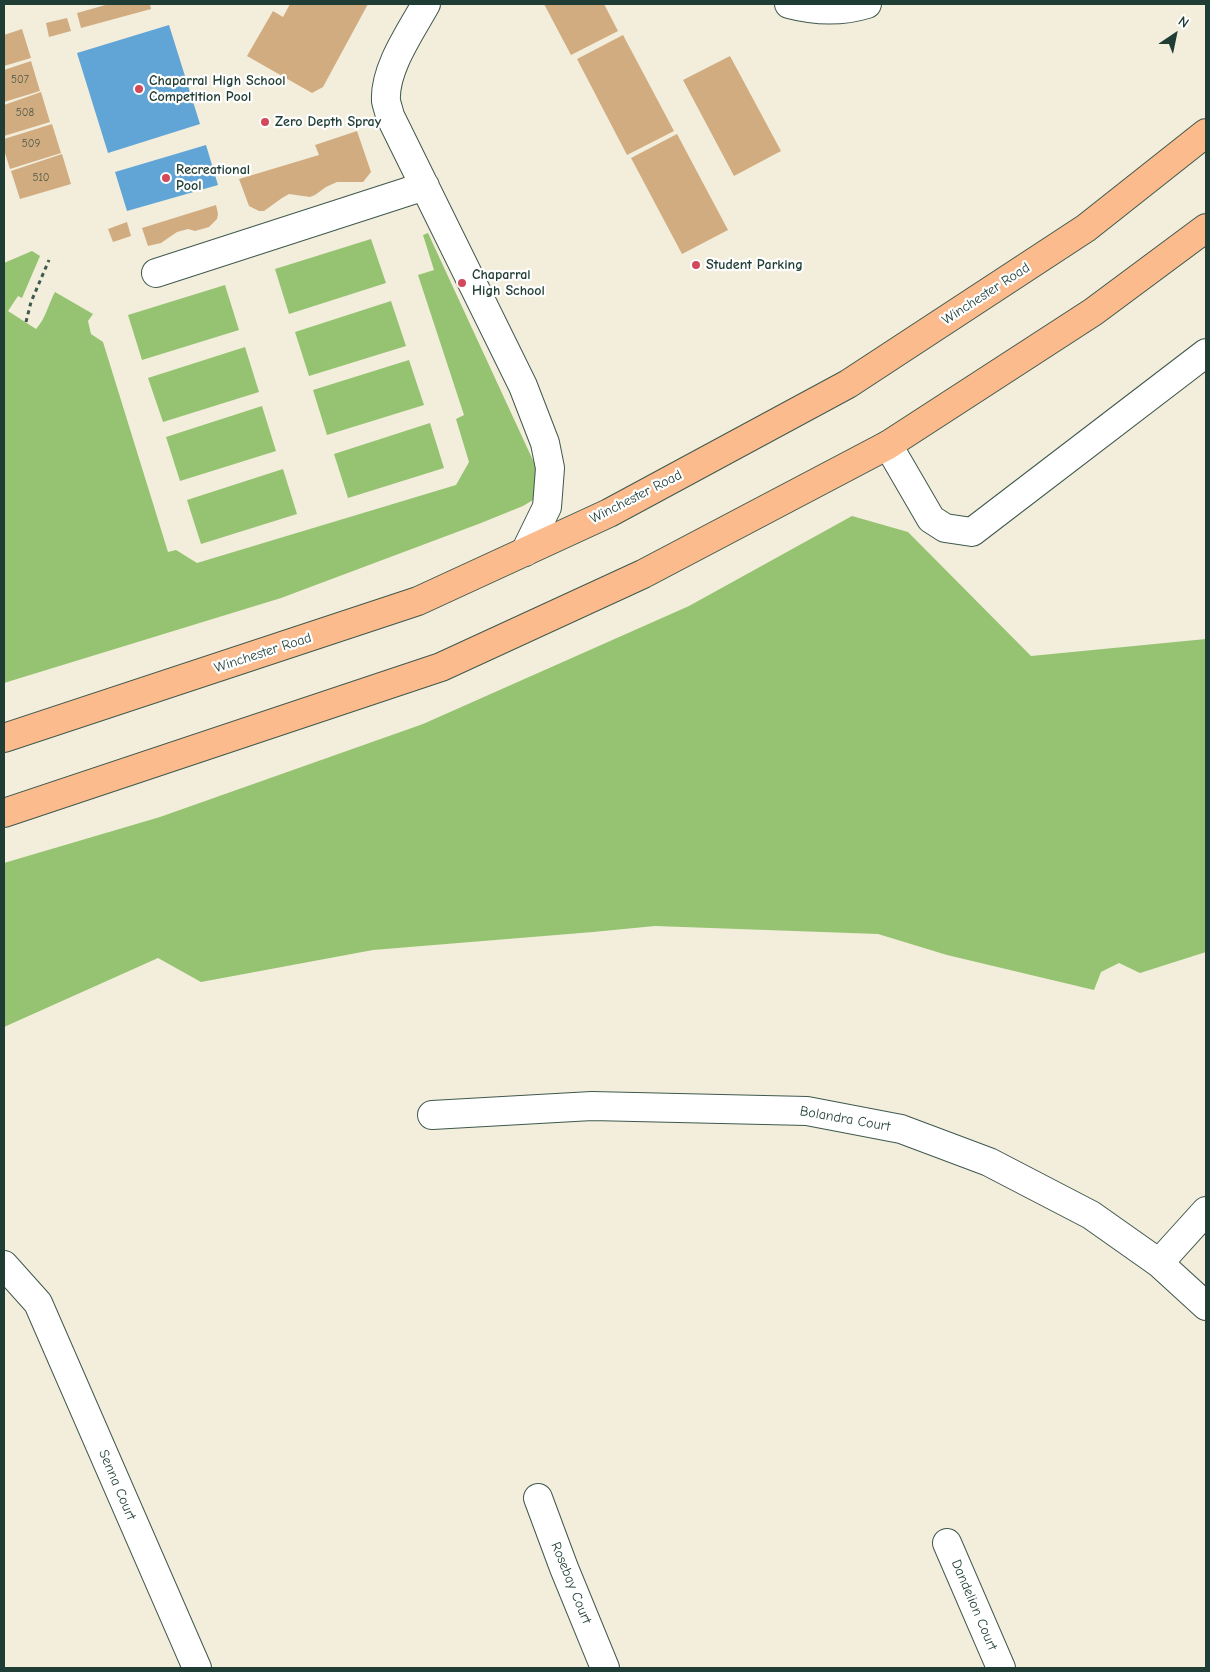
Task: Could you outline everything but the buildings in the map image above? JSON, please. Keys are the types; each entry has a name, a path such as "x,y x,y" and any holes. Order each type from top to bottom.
{"main road":[{"name":"Winchester Road","path":"4,738 418,601 609,513 848,384 1086,228 1206,133"},
{"path":"4,813 441,667 643,574 888,445 1094,312 1206,228"}],"street":[{"path":"426,4 399,51 389,80 386,101 390,116 523,386 545,443 550,468 547,507 525,552"},
{"path":"789,4 808,9 834,10 854,8 867,4"},
{"path":"156,273 425,186"},
{"path":"888,445 931,519 945,528 972,532 1205,357"},
{"name":"Bolandra Court","path":"432,1115 592,1106 807,1111 901,1129 990,1162 1091,1215 1159,1263 1206,1306"},
{"path":"1159,1263 1206,1212"},
{"name":"Senna Court","path":"4,1265 38,1303 196,1668"},
{"name":"Rosebay Court","path":"538,1498 605,1668"},
{"name":"Dandelion Court","path":"947,1543 1001,1668"}],"path":[{"path":"26,322 31,302 49,260"}],"green space":[{"path":"428,233 537,469 533,500 481,523 281,598 4,683 4,263 32,251 40,256 22,298 18,296 8,311 36,329 45,316 55,292 93,314 88,321 91,334 103,342 168,552 176,550 197,563 456,485 469,462 456,419 464,415 418,275 434,270 423,235"},
{"path":"371,239 386,283 289,314 275,269"},
{"path":"225,285 239,330 142,360 128,315"},
{"path":"391,301 406,346 309,376 295,332"},
{"path":"245,347 259,392 163,422 148,378"},
{"path":"409,360 424,405 327,435 313,390"},
{"path":"262,406 276,451 180,481 166,437"},
{"path":"430,423 444,468 348,498 334,454"},
{"path":"283,469 297,514 201,544 187,500"},
{"path":"852,516 908,532 1031,656 1206,639 1206,952 1140,973 1119,963 1101,972 1094,990 947,955 878,934 655,926 373,950 201,982 158,958 4,1027 4,863 160,817 423,724 689,606"}],"water":[{"name":"Chaparral High School Competition Pool","path":"169,25 200,124 108,153 77,53"},
{"name":"Recreational Pool","path":"206,145 218,185 127,211 115,172"}],"place":[{"name":"Chaparral High School Competition Pool","path":"139,89"},
{"name":"Zero Depth Spray","path":"265,122"},
{"name":"Recreational Pool","path":"166,178"},
{"name":"Student Parking","path":"696,265"},
{"name":"Chaparral High School","path":"462,283"}]}
